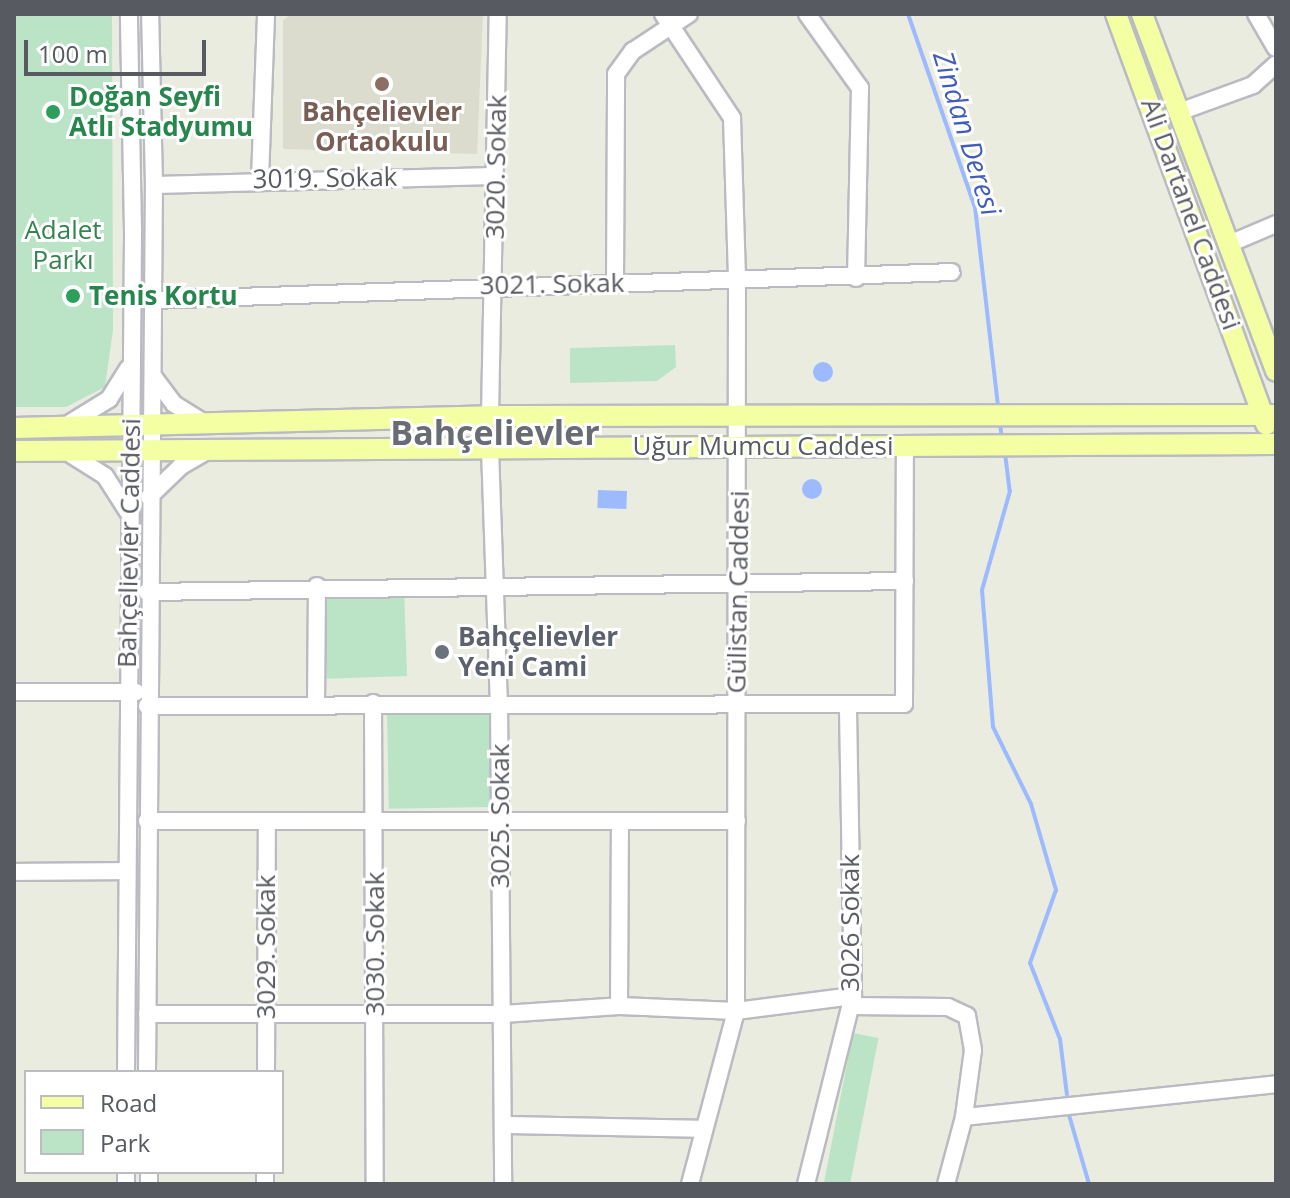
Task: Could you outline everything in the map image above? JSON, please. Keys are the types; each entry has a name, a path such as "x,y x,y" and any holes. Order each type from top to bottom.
{"main road":[{"name":"Ali Dartanel Caddesi","path":"1116,14 1269,414 1275,449"},
{"name":"Ali Dartanel Caddesi","path":"1142,14 1276,371"},
{"name":"Uğur Mumcu Caddesi","path":"14,428 490,416 738,418 1269,414"},
{"name":"Uğur Mumcu Caddesi","path":"14,451 739,445 1275,449"}],"street":[{"name":"Bahçelievler Caddesi","path":"126,1070 129,14"},
{"name":"Bahçelievler Caddesi","path":"147,1070 147,592 154,185 150,14"},
{"path":"615,283 616,74 633,51 667,19 689,14"},
{"path":"807,14 860,88 856,278"},
{"path":"1256,14 1276,48"},
{"name":"3020. Sokak","path":"490,416 499,15"},
{"path":"260,179 268,16"},
{"name":"Gülistan Caddesi","path":"667,19 732,118 737,278 740,584 736,1011 690,1184"},
{"path":"1179,112 1253,85 1276,64"},
{"name":"3019. Sokak","path":"154,185 260,179 495,176"},
{"path":"1229,244 1276,224"},
{"name":"3021. Sokak","path":"152,300 494,285 856,278 952,272"},
{"path":"60,428 109,399 130,363"},
{"path":"151,373 166,396 204,423"},
{"path":"14,692 127,692 147,699 316,703 499,702 737,707 904,704 905,445"},
{"path":"149,497 181,466 216,447"},
{"name":"3025. Sokak","path":"490,449 499,702 503,1184"},
{"path":"61,450 105,476 129,515"},
{"path":"147,592 317,586 905,581"},
{"path":"316,703 317,586"},
{"name":"3030. Sokak","path":"373,703 375,1184"},
{"name":"3026 Sokak","path":"806,1184 851,1001 848,704"},
{"path":"147,821 737,821"},
{"name":"3029. Sokak","path":"266,1070 267,822"},
{"path":"619,1006 620,823"},
{"path":"14,872 126,871"},
{"path":"147,1014 503,1014 619,1006 736,1011 851,1001 948,1007 967,1016 973,1050 964,1117 946,1184"},
{"path":"964,1117 1276,1084"},
{"path":"503,1125 703,1129"}],"shaded area":[{"name":"Bahçelievler Ortaokulu","path":"292,14 483,14 477,154 283,149 283,20"}],"green space":[{"name":"Adalet Parkı","path":"14,14 112,14 113,330 105,387 66,407 14,407"},
{"path":"675,345 676,367 657,381 570,383 570,348"},
{"path":"404,588 407,676 327,679 324,591"},
{"path":"489,707 491,807 389,809 387,709"},
{"path":"853,1033 879,1038 850,1184 824,1184"}],"water":[{"path":"823,362 830,365 833,372 830,379 823,382 816,379 813,372 816,365"},
{"path":"812,479 819,482 822,489 819,496 812,499 805,496 802,489 805,482"},
{"path":"598,490 627,491 626,509 597,508"}],"waterway":[{"name":"Zindan Deresi","path":"908,14 975,207 998,407"},
{"name":"Zindan Deresi","path":"1000,424 1002,438"},
{"name":"Zindan Deresi","path":"1005,453 1010,491 982,590 993,727 1031,804 1056,890 1030,963 1060,1039 1067,1095"},
{"name":"Zindan Deresi","path":"1069,1115 1089,1184"}],"place":[{"name":"Bahçelievler Ortaokulu","path":"382,84"},
{"name":"Doğan Seyfi Atlı Stadyumu","path":"53,112"},
{"name":"Tenis Kortu","path":"73,296"},
{"name":"Bahçelievler Yeni Cami","path":"442,652"}],"district":[{"name":"Bahçelievler","path":"495,433"}]}
